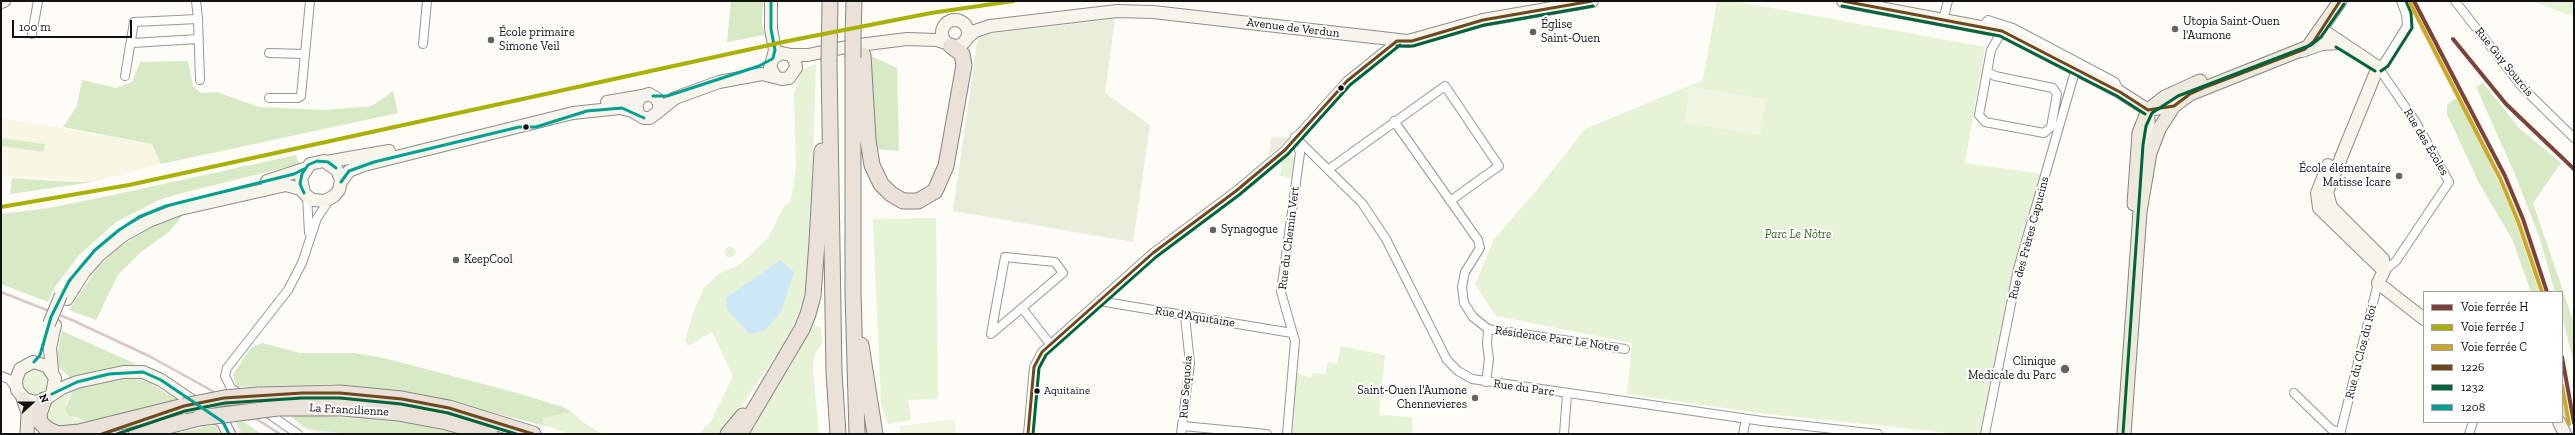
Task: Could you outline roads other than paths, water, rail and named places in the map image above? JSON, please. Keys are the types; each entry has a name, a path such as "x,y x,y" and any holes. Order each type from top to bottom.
{"highway":[{"path":"830,1 828,57 838,434"},
{"path":"854,1 853,36 858,57 872,165 881,184 891,194 903,200 918,201 935,191 946,166 964,65 963,56 949,45"},
{"path":"857,434 852,293 858,57"},
{"path":"740,434 802,329 813,296 821,154 830,115"},
{"path":"852,293 875,434"},
{"name":"La Francilienne","path":"102,434 184,406 224,398 258,395 340,393 402,399 449,408 518,428 533,434"},
{"path":"728,434 762,396"},
{"path":"48,397 39,414 40,422 47,430 58,434 79,432 184,406"},
{"name":"La Francilienne","path":"136,434 199,418 278,408 342,408 398,413 446,422 490,434"},
{"path":"148,434 181,422"},
{"path":"518,428 539,434"}],"main road":[{"path":"2124,434 2140,212 2150,153 2159,129 2174,106 2202,88 2299,53 2312,44 2340,1"},
{"path":"2118,434 2138,144 2141,125 2148,110 2160,100 2176,91 2298,45 2319,32"},
{"path":"20,393 28,413 27,434"}],"street":[{"path":"32,34 38,1"},
{"path":"196,1 200,80"},
{"path":"269,98 298,98 301,96 310,1"},
{"path":"423,44 427,1"},
{"path":"771,1 771,30 775,50 770,67 775,76"},
{"path":"778,1 778,33 789,54 796,62 795,72"},
{"name":"Avenue de Verdun","path":"966,40 974,32 990,26 1116,11 1153,12 1397,41 1412,41 1483,20 1592,1"},
{"path":"1843,1 1983,26 2002,31 2076,68 2120,92 2148,110 2174,106"},
{"path":"1943,20 1948,1"},
{"path":"2384,271 2320,208 2317,193 2330,162 2378,67 2384,63 2407,26 2406,14 2401,1"},
{"name":"Rue Guy Sourcis","path":"2455,1 2523,88 2574,138"},
{"path":"125,76 132,43 134,22 198,19"},
{"path":"298,434 231,388 225,376 227,368 288,290 318,218 339,190 341,182 346,174 357,168 562,116 617,108 628,109 639,115 650,118 671,100 716,83 762,74 786,79 803,64 828,57 851,46 907,39 930,39 949,45 958,46 966,40 967,29 961,22 953,20 907,39"},
{"path":"1983,26 1988,20 2013,28 2115,82 2120,92"},
{"name":"Avenue de Verdun","path":"961,22 990,26"},
{"path":"946,23 942,32 949,45"},
{"path":"1988,72 1995,76 2053,88 2057,94 2050,127 2044,133 1985,122 1979,115 1991,50 2002,31"},
{"name":"Rue des Écoles","path":"2319,32 2378,67 2415,121 2450,182 2396,261 2384,271"},
{"path":"132,43 198,38"},
{"path":"1028,434 1034,367 1042,352 1153,253 1236,191 1279,155 1295,136 1362,67 1397,41"},
{"path":"2299,53 2322,44 2339,43"},
{"path":"269,53 305,54"},
{"path":"2,376 19,371 24,366 34,362 41,353 69,281 95,250 119,230 139,217 175,203 286,176 304,169 313,162 326,162 391,151 587,105 647,96 666,96 759,66 780,53 828,57"},
{"name":"Rue des Frères Capucins","path":"1985,434 2018,269 2076,68"},
{"path":"1329,169 1394,121 1445,86 1499,166 1450,201"},
{"path":"647,96 659,101 659,111"},
{"path":"639,115 636,106 647,96"},
{"path":"2148,110 2150,153"},
{"name":"Résidence Parc Le Notre","path":"1394,121 1478,240 1480,248 1465,272 1462,287 1464,303 1474,318 1488,329 1625,349"},
{"name":"Rue du Parc","path":"1295,136 1362,202 1386,239 1447,360 1467,376 1486,382 1567,394 1746,419 1878,434"},
{"name":"Rue du Chemin Vert","path":"1287,434 1295,341 1281,292 1300,153 1295,136"},
{"path":"326,162 337,170 341,182"},
{"path":"304,169 300,180 306,195 308,244"},
{"path":"64,297 99,255 122,236 153,219 180,209 283,185 292,185 306,195 319,201 331,199"},
{"path":"1005,257 1055,262 1063,273 1022,308 991,334 1005,257"},
{"name":"Rue du Clos du Roi","path":"2341,433 2378,282 2384,271"},
{"path":"2378,282 2423,318"},
{"name":"Rue d'Aquitaine","path":"1098,301 1292,333"},
{"path":"1022,308 1050,344"},
{"name":"Rue Sequoia","path":"1182,430 1190,363 1185,316"},
{"path":"48,397 56,385 50,348 52,325"},
{"name":"Résidence Parc Le Notre","path":"1486,382 1489,359 1487,344 1488,329"},
{"path":"34,362 45,364 62,380 77,382"},
{"path":"19,371 20,393"},
{"path":"2,376 32,402 48,397 77,382 123,372 143,372 161,380 223,422 229,434"},
{"path":"2294,393 2332,430 2341,433"},
{"path":"1564,434 1567,394"},
{"path":"1744,434 1746,419"},
{"path":"2469,434 2473,423"},
{"path":"2560,423 2565,434"},
{"path":"1182,430 1267,434"}],"water":[{"path":"780,260 794,272 781,312 764,331 750,334 727,310 726,298"}],"railway":[{"path":"1,292 72,320 149,356 209,389 280,434"}],"rail line":[{"name":"J","path":"1,207 129,185 788,41 931,13 1013,1"},
{"name":"H","path":"2414,1 2505,176 2523,219 2547,291"},
{"name":"C","path":"2410,3 2500,178 2518,221 2542,291"},
{"name":"H","path":"2453,39 2506,104 2574,169"},
{"name":"H","path":"2563,362 2574,423"},
{"name":"C","path":"2563,391 2569,424"}],"place":[{"name":"Utopia Saint-Ouen l'Aumone","path":"2175,29"},
{"name":"Église Saint-Ouen","path":"1533,32"},
{"name":"École primaire Simone Veil","path":"491,40"},
{"name":"École élémentaire Matisse Icare","path":"2399,176"},
{"name":"Synagogue","path":"1213,230"},
{"name":"KeepCool","path":"456,260"},
{"name":"Clinique Medicale du Parc","path":"2065,369"},
{"name":"Aquitaine","path":"1037,391"},
{"name":"Saint-Ouen l'Aumone Chennevieres","path":"1475,398"}],"park label":[{"name":"Parc Le Nôtre","path":"1798,235"}]}
